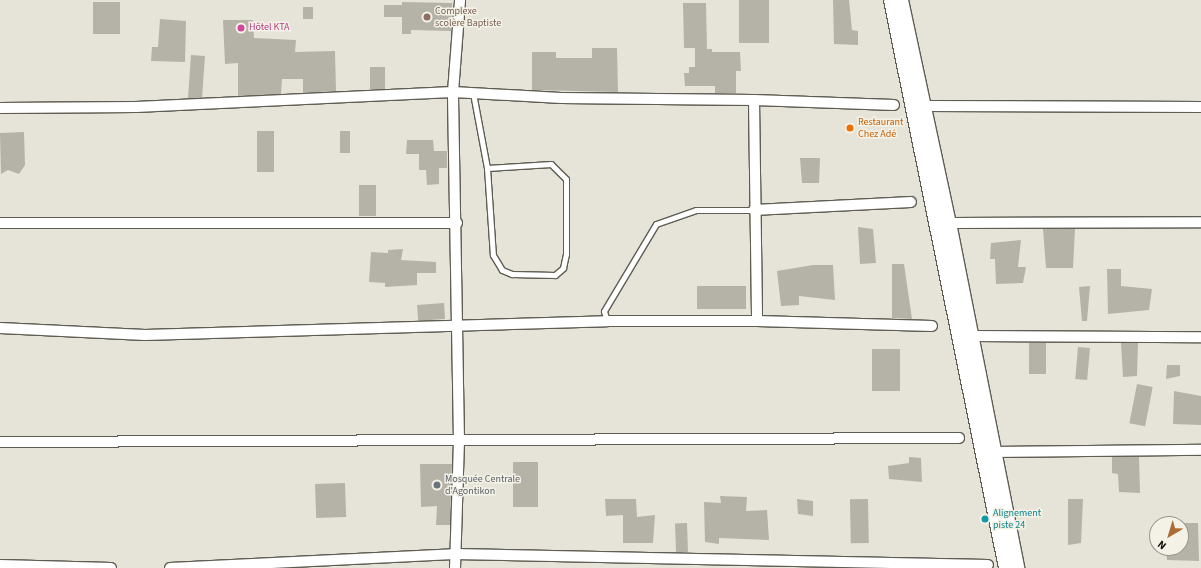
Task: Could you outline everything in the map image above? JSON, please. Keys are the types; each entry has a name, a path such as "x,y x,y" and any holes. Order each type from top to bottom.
{"highway":[{"path":"893,0 1008,568"}],"street":[{"path":"455,568 454,554 459,440 456,324 457,223 453,92 460,0"},
{"path":"903,0 951,223 972,336 997,452 1019,568"},
{"path":"0,108 136,107 453,92 561,98 754,100 894,105"},
{"path":"754,100 754,210 757,321"},
{"path":"925,106 1201,107"},
{"path":"754,210 911,202"},
{"path":"951,223 1201,222"},
{"path":"0,223 457,223"},
{"path":"0,328 145,335 456,324 607,321 757,321 932,326"},
{"path":"972,336 1201,338"},
{"path":"0,442 959,438"},
{"path":"997,452 1201,450"},
{"path":"170,568 454,554 988,565"},
{"path":"0,565 111,568"}],"lane":[{"path":"473,94 487,168 493,255 502,270 512,274 555,275 562,268 566,254 566,179 551,164 487,168"},
{"path":"607,321 604,311 656,224 696,210 754,210"}],"building":[{"path":"739,0 769,0 769,43 739,43"},
{"path":"833,0 849,0 852,30 858,31 858,45 834,44"},
{"path":"93,2 120,2 120,34 93,34"},
{"name":"Complexe scolère Baptiste","path":"402,2 452,3 451,31 411,30 411,34 402,34 402,17 384,17 384,5 402,5"},
{"path":"683,3 706,3 707,49 712,49 712,52 740,52 741,71 736,71 736,93 715,93 715,86 685,86 684,73 689,73 689,67 695,67 695,48 684,48"},
{"path":"303,7 313,7 313,19 303,19"},
{"path":"160,19 186,21 185,62 151,61 152,47 158,47"},
{"path":"223,20 253,20 254,38 296,40 295,52 335,51 336,91 303,93 303,79 282,79 281,94 238,96 238,63 225,64"},
{"path":"592,48 617,48 618,92 532,90 532,52 556,52 556,58 592,58"},
{"path":"191,55 205,56 202,99 188,98"},
{"path":"370,67 385,67 385,89 370,89"},
{"path":"257,131 274,131 274,172 257,172"},
{"path":"340,131 350,131 350,153 340,153"},
{"path":"24,132 25,165 19,174 8,170 1,174 0,133"},
{"path":"407,140 433,140 434,151 447,151 447,168 439,168 439,184 427,185 426,170 419,170 419,154 406,154"},
{"path":"800,158 820,158 819,183 802,183"},
{"path":"359,185 376,185 376,216 359,216"},
{"path":"858,227 873,229 876,263 860,264"},
{"path":"1043,229 1075,229 1073,268 1046,268"},
{"path":"1021,240 1018,267 1026,267 1023,283 996,284 995,259 990,259 991,243"},
{"path":"403,249 401,260 436,262 436,273 417,273 417,285 385,287 385,283 369,282 371,252 388,253 388,250"},
{"path":"892,264 904,264 912,319 892,318"},
{"path":"813,265 833,265 835,300 799,296 799,305 781,306 777,271"},
{"path":"1107,269 1121,269 1121,286 1152,289 1149,310 1108,314"},
{"path":"697,286 746,286 746,309 697,309"},
{"path":"1090,286 1087,321 1082,321 1079,287"},
{"path":"444,303 445,319 418,321 417,305"},
{"path":"1029,343 1046,343 1046,374 1029,374"},
{"path":"1121,343 1138,343 1137,376 1123,377"},
{"path":"1078,347 1090,348 1087,380 1075,379"},
{"path":"872,349 900,349 900,391 872,391"},
{"path":"1167,365 1180,365 1180,376 1166,379"},
{"path":"1137,384 1153,387 1145,426 1129,423"},
{"path":"1174,391 1201,396 1201,425 1173,424"},
{"path":"909,457 921,458 922,482 889,479 888,466 909,463"},
{"path":"1112,457 1139,457 1140,493 1119,492 1118,474 1112,473"},
{"path":"513,462 538,462 538,507 513,507"},
{"name":"Mosquée Centrale d'Agontikon","path":"420,464 452,464 450,525 436,525 437,506 421,507"},
{"path":"345,483 346,517 316,518 315,484"},
{"path":"720,496 747,497 746,511 767,510 769,540 719,538 719,544 705,542 704,502 721,503"},
{"path":"605,499 636,499 637,517 655,515 653,543 623,543 623,515 606,516"},
{"path":"797,499 813,501 813,516 798,514"},
{"path":"850,499 868,499 869,543 851,543"},
{"path":"1068,499 1083,499 1081,543 1068,545"},
{"path":"675,523 687,523 688,552 676,552"},
{"path":"1189,523 1198,523 1199,561 1167,560 1167,556 1189,556"}],"place":[{"name":"Complexe scolère Baptiste","path":"427,17"},
{"name":"Hôtel KTA","path":"241,28"},
{"name":"Restaurant Chez Adé","path":"850,128"},
{"name":"Mosquée Centrale d'Agontikon","path":"437,485"},
{"name":"Alignement piste 24","path":"985,519"}]}
